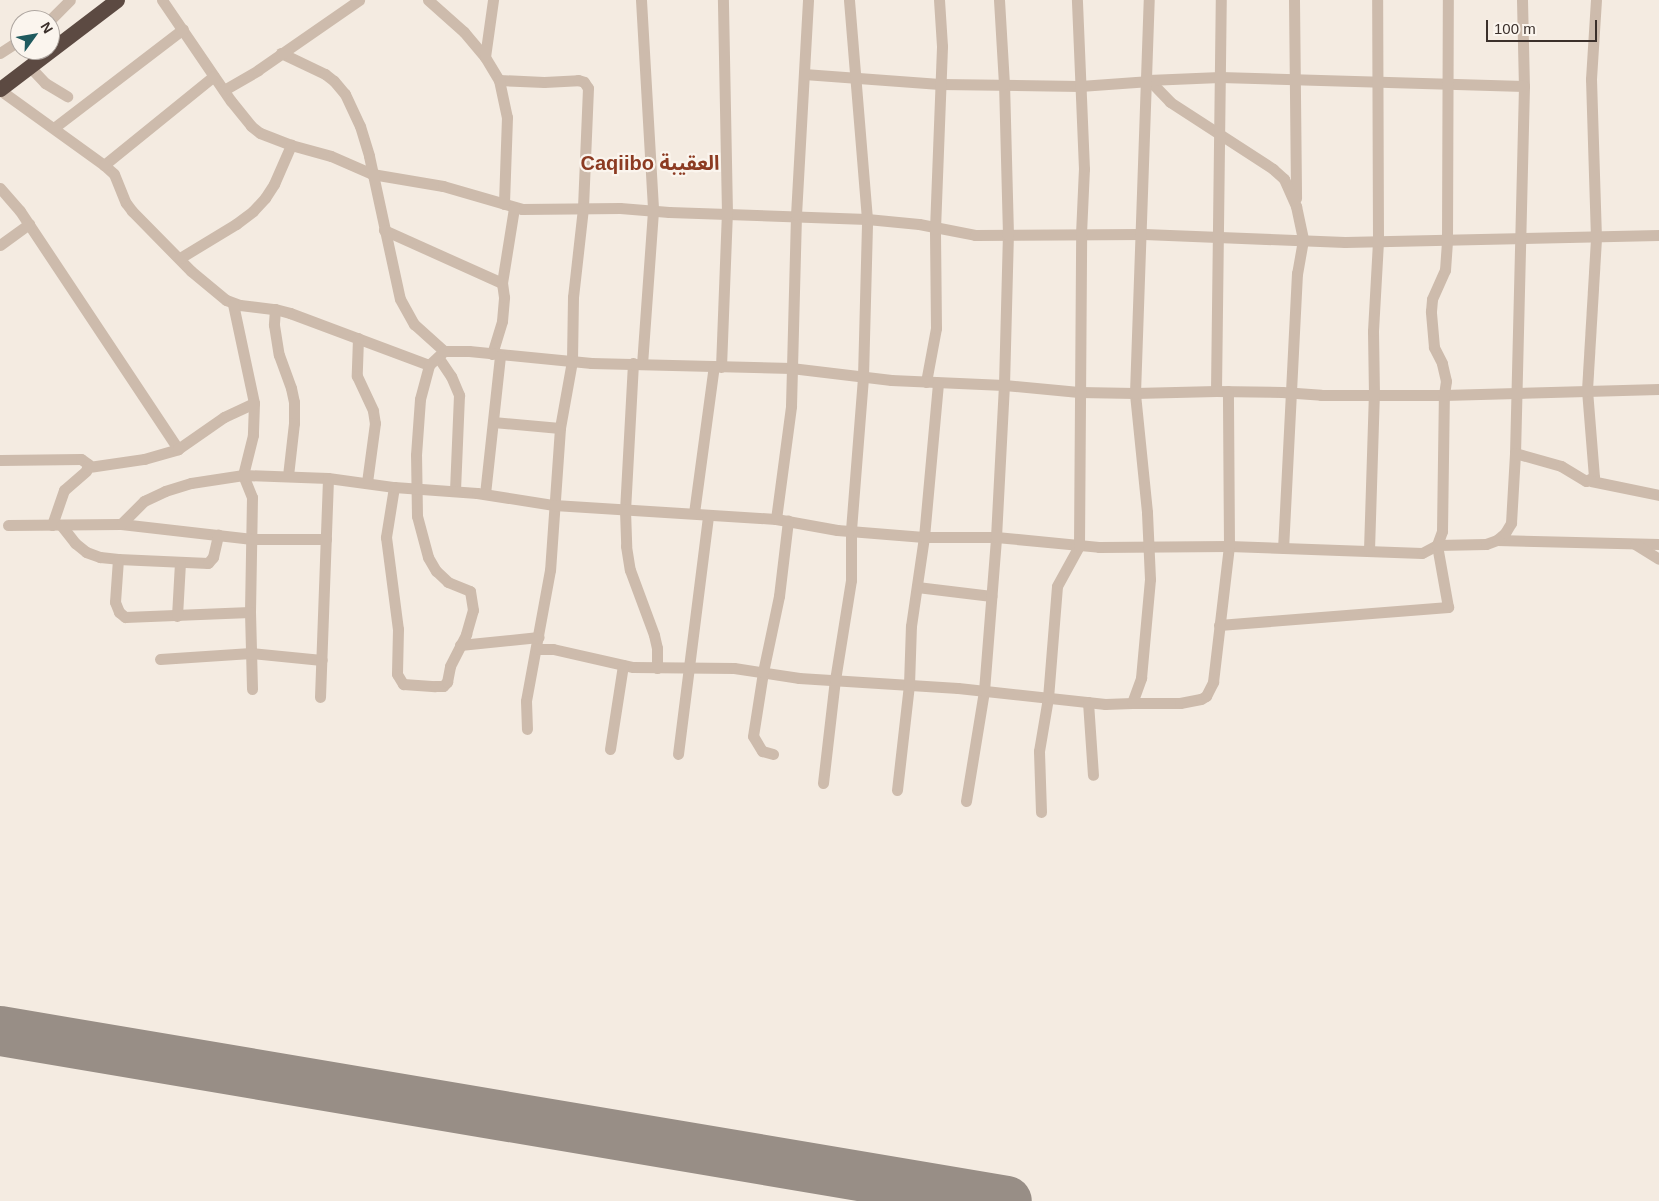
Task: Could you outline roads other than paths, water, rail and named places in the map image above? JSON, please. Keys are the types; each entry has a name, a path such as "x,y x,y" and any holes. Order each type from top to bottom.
{"highway":[{"path":"0,90 117,0"}],"street":[{"path":"60,10 70,0"},
{"path":"162,0 242,116 260,134 331,156 372,174 443,186 509,206 532,210 583,208 867,219 919,224 935,229 974,235 1140,234 1378,241 1596,238 1659,235"},
{"path":"224,90 358,0"},
{"path":"428,0 464,32 485,57 499,80 507,117 509,206 502,283 504,297 496,355 493,422 485,494"},
{"path":"485,57 493,0"},
{"path":"641,0 653,211 637,363 625,510 626,546 630,570 654,636 657,648 657,668"},
{"path":"694,513 717,366 727,213 723,0"},
{"path":"776,518 791,406 796,215 808,0"},
{"path":"823,783 851,580 851,530 863,377 867,219 850,0"},
{"path":"898,790 909,685 911,626 924,537 936,328 935,229 942,46 939,0"},
{"path":"966,801 984,691 996,537 1004,385 1008,235 1004,84 999,0"},
{"path":"1041,812 1039,751 1048,698 1056,586 1079,546 1081,234 1084,169 1077,0"},
{"path":"1132,703 1138,688 1144,652 1150,579 1149,546 1135,393 1149,0"},
{"path":"1216,391 1221,0"},
{"path":"1283,548 1297,273 1303,240 1296,206 1294,0"},
{"path":"1369,550 1374,395 1373,331 1378,241 1377,0"},
{"path":"1219,625 1448,607 1437,546 1442,531 1445,371 1434,347 1431,310 1432,298 1445,270 1447,240 1448,0"},
{"path":"1497,540 1511,523 1515,453 1524,86 1522,0"},
{"path":"1591,480 1594,477 1587,390 1596,238 1591,79 1596,0"},
{"path":"54,127 183,29"},
{"path":"281,53 324,74 334,81 345,94 360,126 398,291 414,324 454,381 458,395 455,491"},
{"path":"30,68 45,83 67,96"},
{"path":"804,74 940,84 1080,86 1146,80 1220,77 1524,86"},
{"path":"104,165 214,76"},
{"path":"499,80 544,82 565,80 584,82 588,88 583,208 573,297 572,361 560,428 550,562 538,643 526,701 527,729"},
{"path":"1146,80 1154,83 1170,102 1274,169 1284,179 1296,206"},
{"path":"0,90 54,127 114,174 126,203 132,211 191,271 233,304 275,309 358,338 437,358 469,351 572,361 791,368 863,377 1004,385 1079,392 1228,391 1321,395 1444,395 1659,389"},
{"path":"180,258 236,224 253,211 274,184 291,145"},
{"path":"0,188 29,224 178,449"},
{"path":"0,245 29,224"},
{"path":"384,230 502,283"},
{"path":"233,304 254,403 253,435 243,475 252,497 250,612 252,689"},
{"path":"275,309 274,325 279,355 294,402 294,423 288,476"},
{"path":"358,338 357,376 373,411 375,423 367,482"},
{"path":"394,487 386,537 398,629 399,680 403,684 443,686 447,682 450,666 473,610 470,591 448,582 436,571 428,557 417,516 419,408 437,358"},
{"path":"460,645 538,643 553,649 623,665 657,668 734,668 836,680 984,691 1088,702 1180,703 1201,699 1206,696 1212,682 1229,546 1228,391"},
{"path":"57,525 64,490 89,468 144,458 178,449 224,416 254,403"},
{"path":"493,422 560,428"},
{"path":"1515,453 1560,466 1586,481 1591,480 1659,495"},
{"path":"0,460 81,459 86,460 89,468"},
{"path":"122,524 144,501 165,491 191,483 243,475 328,478 394,487 485,494 554,505 776,518 851,530 924,537 996,537 1079,546 1229,546 1422,553 1437,546 1486,544 1497,540 1659,544"},
{"path":"320,697 328,478"},
{"path":"678,754 708,515"},
{"path":"773,754 762,751 754,736 763,672 779,596 788,521"},
{"path":"8,525 122,524 252,539 326,540"},
{"path":"57,525 86,552 100,558 180,563 208,563 214,557 218,535"},
{"path":"1634,543 1659,559"},
{"path":"118,559 115,602 119,612 125,617 250,612"},
{"path":"177,616 180,563"},
{"path":"917,587 991,596"},
{"path":"160,659 251,653 322,660"},
{"path":"610,749 623,665"},
{"path":"1088,702 1094,775"}],"district":[{"name":"Caqiibo العقيبة","path":"650,163"}]}
